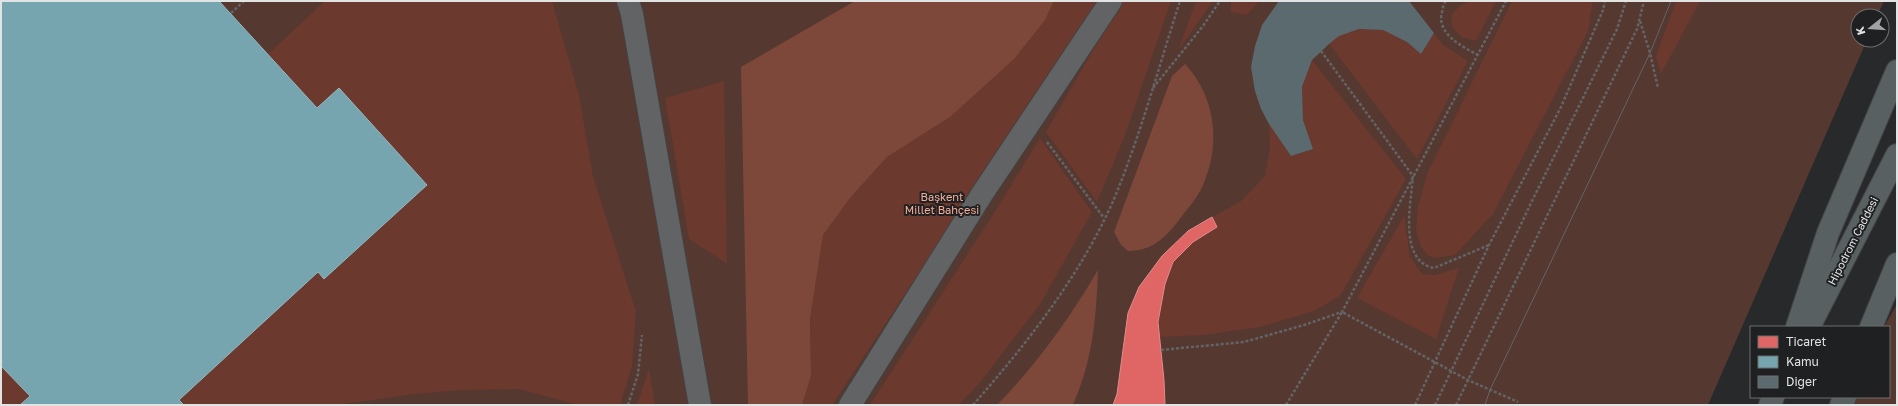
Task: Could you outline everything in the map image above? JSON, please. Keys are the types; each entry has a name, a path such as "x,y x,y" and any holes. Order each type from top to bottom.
{"main road":[{"path":"1797,326 1828,233 1897,71"},
{"name":"Hipodrom Caddesi","path":"1810,326 1897,155"},
{"path":"1871,326 1897,264"},
{"path":"1885,326 1897,304"}],"street":[{"path":"628,1 632,14 664,190 700,405"},
{"path":"850,405 1031,120 1111,1"}],"path":[{"path":"231,14 244,1"},
{"path":"973,405 1015,357 1052,306 1090,248 1122,180 1180,1"},
{"path":"1152,90 1203,26 1220,1"},
{"path":"1439,1 1445,2 1440,18 1445,32 1457,44 1478,55"},
{"path":"1286,405 1342,312 1506,1"},
{"path":"1415,405 1489,245 1561,107 1603,10 1605,1"},
{"path":"1435,405 1532,201 1617,29 1626,1"},
{"path":"1456,405 1638,29 1644,1"},
{"path":"1640,20 1650,53 1658,88"},
{"path":"1321,51 1413,176 1409,220 1410,233 1413,251 1421,263 1434,268 1489,245"},
{"path":"1031,120 1104,218"},
{"path":"1161,350 1244,342 1304,325 1342,312 1468,380 1518,402"},
{"path":"628,405 638,374 642,335"}],"green space":[{"name":"Başkent Millet Bahçesi","path":"1,1 1884,1 1881,8 1850,8 1850,48 1864,48 1708,405 1,405"},
{"path":"325,1 552,1 579,95 593,176 636,312 632,366 620,405 578,405 519,389 464,390 415,394 336,405 184,405 179,400 318,272 325,279 427,185 339,88 317,108 268,54"},
{"path":"1054,1 1098,1 832,405 802,405 811,376 810,319 823,235 850,198 887,157 950,117 1045,20"},
{"path":"1121,1 1171,1 1124,138 1097,202 1046,132"},
{"path":"1196,1 1213,1 1178,51"},
{"path":"1231,1 1259,1 1247,15 1231,12"},
{"path":"1473,1 1496,1 1476,41 1462,37 1452,27 1451,15 1462,4"},
{"path":"1512,1 1593,1 1588,31 1493,214 1455,255 1435,258 1427,255 1421,247 1416,230 1418,207 1427,174"},
{"path":"1676,1 1700,1 1661,74 1656,56"},
{"path":"1359,29 1383,30 1407,42 1421,54 1434,33 1443,45 1468,61 1417,159 1329,44 1339,36"},
{"path":"1312,60 1406,179 1340,296 1314,311 1260,327 1204,335 1159,337 1158,322 1165,284 1173,262 1193,242 1212,217 1240,202 1265,176 1270,148 1269,124 1291,156 1313,149 1303,120 1302,87"},
{"path":"724,81 727,264 689,239 665,98"},
{"path":"1040,138 1092,212 1041,303 978,385 958,405 870,405 994,213"},
{"path":"1404,216 1410,257 1422,274 1435,275 1459,268 1436,339 1357,298"},
{"path":"1897,304 1897,405 1841,405 1844,398 1890,398 1890,326 1885,326"},
{"path":"1,366 30,396 20,405 1,405"},
{"path":"649,369 655,405 637,405"}],"shaded area":[{"path":"855,1 1054,1 1045,20 1014,59 950,117 887,157 850,198 823,235 810,319 811,376 802,405 748,405 741,67"},
{"path":"1185,64 1195,76 1203,90 1212,119 1213,149 1210,165 1203,185 1192,204 1171,230 1153,245 1128,251 1121,245 1114,232 1172,76"},
{"path":"1098,270 1092,339 1085,371 1073,405 997,405 1026,374 1052,340 1076,306"}],"building: Ticaret":[{"path":"1212,217 1217,227 1193,242 1173,262 1165,284 1158,322 1165,405 1113,405 1117,394 1128,313 1139,287 1162,256 1188,231"}],"building: Kamu":[{"path":"3,1 219,1 317,108 339,88 427,185 324,279 318,272 179,400 184,405 20,405 30,396 1,366 1,3"}],"building: Diğer":[{"path":"1279,1 1409,1 1434,33 1421,54 1407,42 1383,30 1359,29 1339,36 1329,44 1312,60 1302,87 1303,120 1313,149 1291,156 1269,124 1261,109 1255,91 1251,67 1255,46 1262,25"}],"tram line":[{"path":"1485,405 1490,390 1650,53 1671,1"}]}
